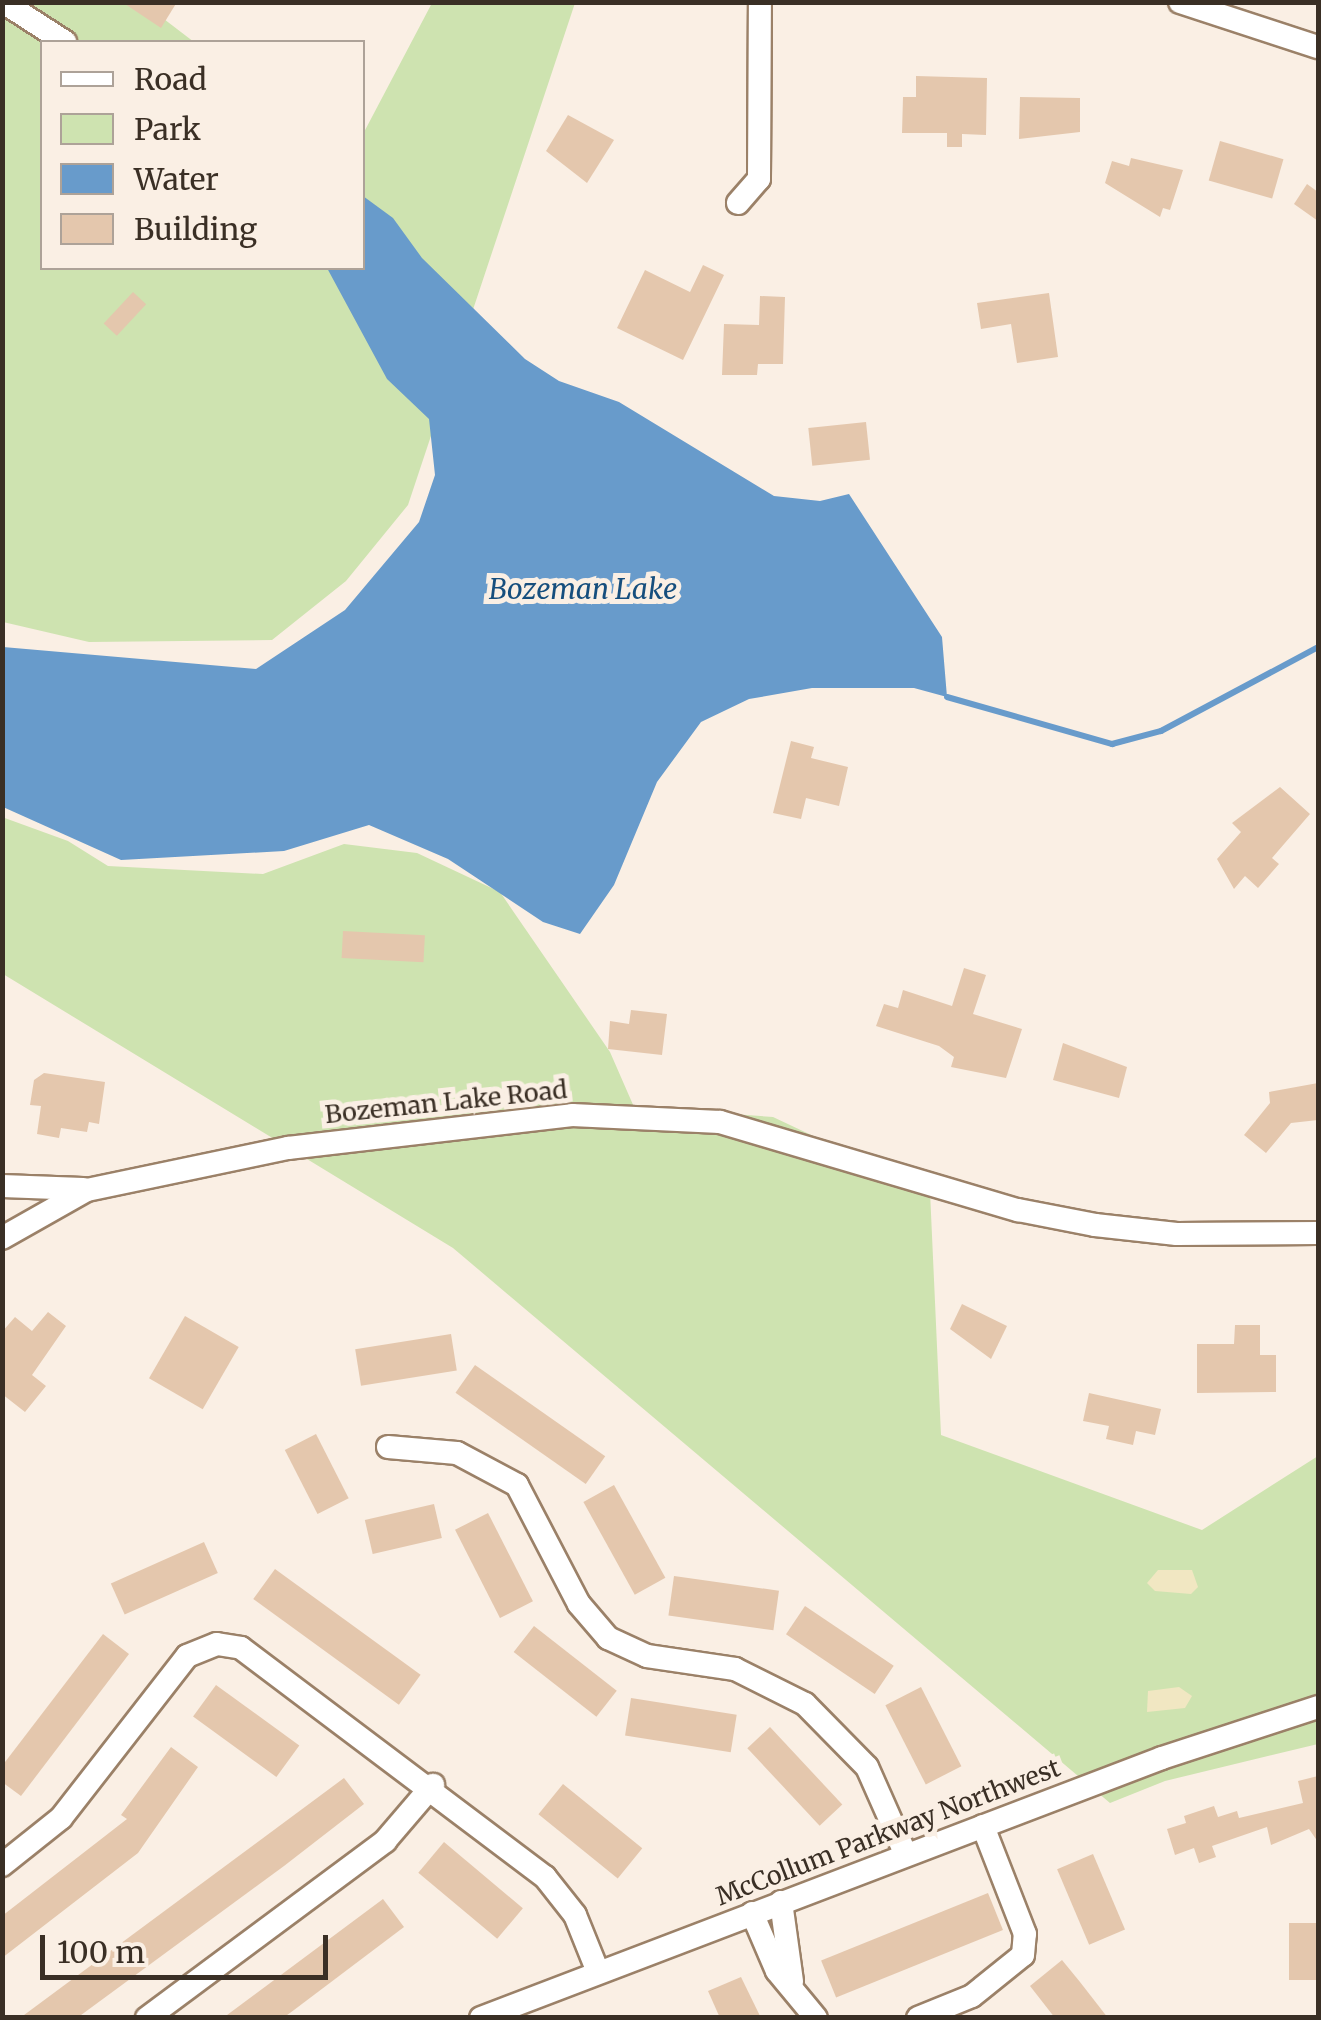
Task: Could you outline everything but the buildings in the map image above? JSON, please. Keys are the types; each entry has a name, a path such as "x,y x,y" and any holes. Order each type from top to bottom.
{"street":[{"path":"3,2 62,40"},
{"path":"738,203 759,178 760,2"},
{"path":"1180,2 1318,47"},
{"name":"Bozeman Lake Road","path":"2,1238 87,1190 288,1148 572,1115 720,1122 1018,1210 1095,1224 1177,1234 1318,1233"},
{"path":"2,1186 87,1190"},
{"path":"388,1446 446,1449 517,1485 579,1604 608,1638 647,1656 735,1669 805,1704 867,1767 906,1855"},
{"path":"2,1865 61,1818 187,1656 217,1644 265,1660 433,1785 556,1888 598,1972"},
{"name":"McCollum Parkway Northwest","path":"480,2018 983,1826 1318,1707"},
{"path":"148,2018 384,1842 433,1785"},
{"path":"918,2018 972,1996 1023,1956 1025,1934 983,1826"},
{"path":"781,1902 792,1982"},
{"path":"752,1913 777,1971 792,1982 816,2018"}],"green space":[{"path":"3,3 143,3 191,40 40,40 40,270 365,270 365,130 432,3 575,3 408,505 346,581 272,640 89,642 3,622"},
{"path":"2,817 68,841 108,866 263,874 344,844 417,853 500,892 610,1052 634,1107 773,1117 930,1191 941,1435 1202,1530 1318,1456 1318,1744 1165,1781 1110,1803 453,1248 3,974"}],"sand":[{"path":"1158,1570 1192,1570 1198,1587 1191,1594 1155,1591 1147,1583"},
{"path":"1179,1687 1192,1696 1185,1708 1147,1712 1148,1691"}],"water":[{"name":"Bozeman Lake","path":"365,197 393,218 422,258 525,359 559,381 619,402 774,496 820,501 849,494 942,637 947,697 914,688 812,688 749,699 701,722 657,782 614,885 580,934 543,922 448,859 369,825 284,851 121,860 3,807 3,647 256,669 345,610 419,522 435,475 429,419 387,379 328,270 365,270"}],"waterway":[{"path":"947,697 1112,744 1161,731 1318,647"}]}
